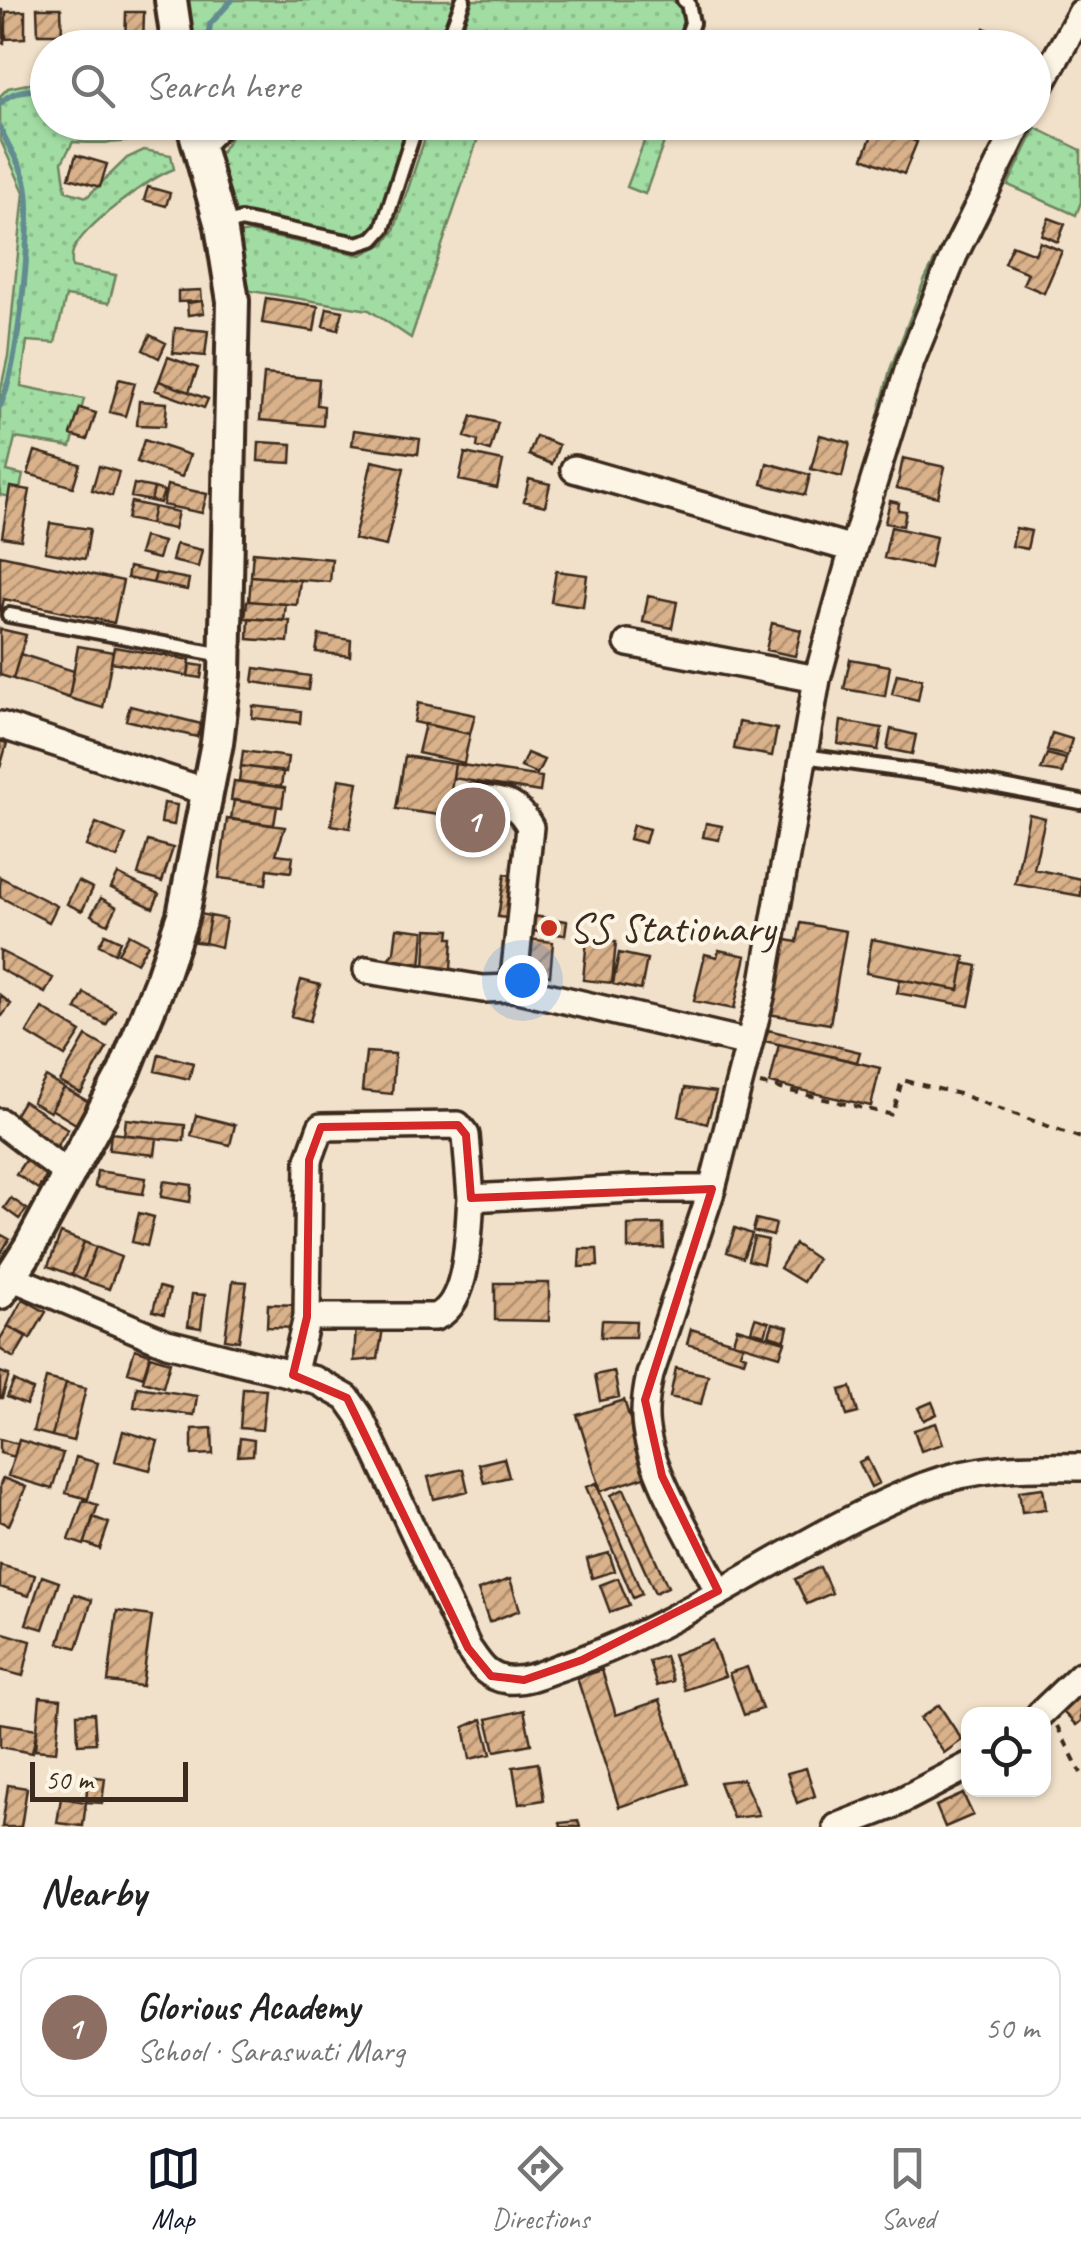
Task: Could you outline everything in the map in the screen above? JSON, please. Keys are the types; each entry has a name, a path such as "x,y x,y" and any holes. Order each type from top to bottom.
{"street":[{"path":"171,0 175,30"},
{"path":"1051,67 1081,13"},
{"path":"196,140 221,226 233,301 226,656 217,743 183,915 162,977 124,1072 6,1285 167,1342 293,1374 332,1388 347,1398 359,1415 468,1648 491,1676 524,1680 582,1660 658,1626 836,1528 951,1477 1000,1468 1081,1468"},
{"path":"718,1591 662,1476 646,1431 645,1400 650,1375 712,1189 762,993 817,679 853,549 911,362 954,255 1011,140"},
{"path":"574,469 853,549"},
{"path":"628,643 817,679"},
{"path":"0,726 208,792"},
{"path":"473,798 509,803 523,812 530,827 513,988"},
{"path":"366,970 482,989 513,988 749,1043"},
{"path":"0,1122 69,1175"},
{"path":"293,1374 307,1317 309,1160 321,1127 458,1125 466,1135 471,1198 465,1264 454,1300 444,1314 307,1317"},
{"path":"471,1198 630,1189 712,1189"},
{"path":"1048,1707 1081,1675"},
{"path":"837,1827 891,1806 961,1770"}],"lane":[{"path":"451,30 463,0"},
{"path":"684,0 692,23 690,30"},
{"path":"221,226 241,220 357,244 373,239 383,228 411,140"},
{"path":"10,614 226,656"},
{"path":"804,756 941,775 1081,802"}],"path":[{"path":"740,1080 893,1114 902,1080 959,1094 1081,1138"},
{"path":"1051,1723 1081,1774"}],"highlighted area":[{"path":"458,1125 466,1135 471,1198 712,1189 645,1400 662,1476 718,1591 582,1660 524,1680 491,1676 468,1648 347,1398 293,1375 307,1317 309,1160 321,1127"}],"green space":[{"path":"179,0 455,0 445,30 183,30"},
{"path":"473,0 672,0 684,8 685,16 680,30 462,30"},
{"path":"30,83 30,140 132,140 73,142 62,162 66,191 87,197 127,158 144,150 171,155 174,169 118,204 89,229 73,251 72,267 116,275 109,303 66,296 55,343 27,341 21,386 84,399 71,447 15,438 7,471 23,475 18,498 0,495 0,393 8,356 24,192 0,139 0,96 8,88"},
{"path":"1051,135 1081,150 1081,202 1076,215 1008,185 1030,140 1051,140"},
{"path":"229,140 406,140 376,228 359,237 231,214 217,158"},
{"path":"424,140 477,140 411,338 369,310 245,290 238,234 249,232 361,255 385,243 394,231"},
{"path":"645,140 665,140 645,194 627,187"},
{"path":"996,140 1006,140 821,633 890,370 924,281"}],"building":[{"path":"37,8 61,8 62,30 38,30"},
{"path":"3,10 4,43 0,43"},
{"path":"25,11 25,38 6,39 6,12"},
{"path":"126,12 144,12 144,30 126,30"},
{"path":"870,140 917,142 904,174 863,158"},
{"path":"76,155 107,164 100,187 69,178"},
{"path":"148,187 170,193 166,206 144,200"},
{"path":"1049,218 1065,224 1058,242 1042,235"},
{"path":"1040,242 1062,251 1044,293 1023,284 1028,273 1004,263 1012,245 1035,254"},
{"path":"201,290 202,301 178,302 178,291"},
{"path":"266,298 318,306 314,331 262,323"},
{"path":"202,301 204,313 188,315 187,303"},
{"path":"327,308 343,311 338,330 323,326"},
{"path":"175,328 208,331 205,356 173,353"},
{"path":"150,335 166,343 159,358 143,350"},
{"path":"168,357 198,368 189,392 159,381"},
{"path":"264,374 319,379 317,405 324,406 323,426 260,420"},
{"path":"119,379 135,383 125,416 110,412"},
{"path":"159,381 208,399 204,408 155,390"},
{"path":"139,401 167,403 165,426 137,425"},
{"path":"80,408 96,413 87,440 71,435"},
{"path":"472,416 498,423 490,451 465,437"},
{"path":"354,430 420,439 418,454 352,445"},
{"path":"820,435 850,443 842,477 811,469"},
{"path":"536,436 559,445 552,464 529,455"},
{"path":"144,440 190,455 182,477 137,462"},
{"path":"259,442 292,444 291,463 258,461"},
{"path":"35,451 80,464 73,487 28,474"},
{"path":"465,453 503,461 497,488 459,480"},
{"path":"903,458 945,467 938,497 897,488"},
{"path":"372,461 404,468 386,546 354,539"},
{"path":"767,463 810,475 805,495 762,484"},
{"path":"99,466 119,472 112,496 92,490"},
{"path":"529,479 550,484 545,506 524,501"},
{"path":"134,484 154,488 151,501 131,497"},
{"path":"167,485 207,494 202,513 163,505"},
{"path":"10,487 30,490 21,540 2,537"},
{"path":"154,488 164,491 160,503 151,501"},
{"path":"890,501 899,503 898,510 906,511 903,526 885,523"},
{"path":"131,502 154,507 150,524 127,519"},
{"path":"154,507 178,512 174,529 150,524"},
{"path":"50,523 90,529 85,559 45,552"},
{"path":"891,527 936,537 930,568 884,558"},
{"path":"1016,528 1031,531 1027,549 1012,546"},
{"path":"144,537 163,542 158,559 139,554"},
{"path":"176,544 202,550 198,567 172,561"},
{"path":"253,552 332,559 330,582 251,576"},
{"path":"0,555 123,581 114,623 4,599 0,617"},
{"path":"129,567 156,573 153,583 127,578"},
{"path":"556,571 587,575 583,607 551,602"},
{"path":"156,573 189,579 187,590 153,583"},
{"path":"251,576 300,580 297,605 249,601"},
{"path":"648,596 677,602 672,628 643,622"},
{"path":"247,601 286,604 284,621 245,618"},
{"path":"249,618 290,621 288,642 248,639"},
{"path":"772,623 801,630 795,656 766,650"},
{"path":"0,629 26,635 13,679 0,675"},
{"path":"319,635 351,640 350,656 316,652"},
{"path":"78,646 113,652 103,708 69,698"},
{"path":"114,647 190,660 188,676 111,662"},
{"path":"20,654 74,671 69,698 13,679"},
{"path":"850,659 890,666 885,696 844,689"},
{"path":"190,664 203,666 201,678 188,676"},
{"path":"255,668 310,676 308,690 253,682"},
{"path":"897,674 922,679 918,700 892,694"},
{"path":"418,703 475,715 470,734 414,722"},
{"path":"130,706 201,724 197,737 126,720"},
{"path":"253,706 301,711 300,723 252,718"},
{"path":"841,721 882,728 878,750 838,744"},
{"path":"739,722 777,729 772,756 734,749"},
{"path":"425,724 470,734 464,763 418,753"},
{"path":"891,729 916,735 912,754 887,749"},
{"path":"1052,733 1072,739 1067,756 1047,751"},
{"path":"0,741 7,743 0,768"},
{"path":"243,751 288,757 286,772 241,766"},
{"path":"527,753 544,760 537,774 521,767"},
{"path":"1047,754 1066,759 1062,773 1041,770"},
{"path":"405,756 455,764 447,816 396,809"},
{"path":"455,764 542,777 540,792 453,778"},
{"path":"241,766 283,772 281,787 239,781"},
{"path":"339,779 358,782 350,828 331,825"},
{"path":"234,781 285,788 282,807 231,800"},
{"path":"234,800 277,806 274,825 231,819"},
{"path":"164,803 177,805 174,825 161,823"},
{"path":"1029,814 1045,818 1034,869 1081,879 1081,896 1015,884"},
{"path":"227,819 285,827 276,854 293,856 291,872 268,869 266,884 219,878"},
{"path":"96,823 126,835 117,858 86,846"},
{"path":"706,823 722,826 719,840 703,837"},
{"path":"633,825 649,829 645,843 629,839"},
{"path":"148,841 173,848 162,882 138,875"},
{"path":"118,874 159,894 153,908 111,888"},
{"path":"505,874 522,877 516,919 498,917"},
{"path":"0,877 57,906 49,922 0,897"},
{"path":"78,881 93,888 82,911 67,904"},
{"path":"101,898 117,907 108,924 91,915"},
{"path":"200,914 210,916 205,943 195,942"},
{"path":"210,916 226,919 221,947 205,943"},
{"name":"SS Stationary","path":"533,916 567,921 565,935 531,931"},
{"path":"801,923 846,931 830,1024 768,1014 781,939 797,942"},
{"path":"397,928 424,931 421,968 390,967 387,960 394,952"},
{"path":"427,929 450,930 451,969 425,968"},
{"path":"105,934 120,941 115,953 99,945"},
{"path":"129,934 148,944 137,963 118,953"},
{"path":"529,939 553,942 550,976 525,973"},
{"path":"587,939 616,942 612,983 583,980"},
{"path":"872,939 965,957 959,990 866,973"},
{"path":"719,950 746,956 734,1009 694,1001 705,954 717,957"},
{"path":"0,951 53,978 45,993 0,969"},
{"path":"619,953 647,959 641,990 613,984"},
{"path":"964,963 977,966 969,1006 897,993 900,979 959,990"},
{"path":"301,980 320,985 310,1021 291,1016"},
{"path":"84,993 115,1010 106,1025 76,1009"},
{"path":"0,995 11,1004 2,1016 0,1015"},
{"path":"42,1008 81,1032 65,1056 27,1033"},
{"path":"768,1030 860,1052 857,1062 765,1041"},
{"path":"86,1036 107,1048 81,1093 60,1082"},
{"path":"779,1044 880,1068 871,1106 770,1083"},
{"path":"366,1052 395,1054 392,1094 362,1091"},
{"path":"159,1054 193,1063 189,1079 155,1071"},
{"path":"46,1077 64,1088 50,1112 32,1102"},
{"path":"64,1088 89,1102 76,1124 51,1109"},
{"path":"685,1088 716,1092 707,1124 679,1116"},
{"path":"23,1101 68,1129 53,1152 9,1124"},
{"path":"196,1115 235,1125 230,1145 191,1136"},
{"path":"126,1119 185,1125 184,1141 124,1135"},
{"path":"111,1133 157,1138 155,1155 109,1150"},
{"path":"30,1153 52,1168 38,1189 16,1174"},
{"path":"97,1171 146,1178 143,1194 95,1187"},
{"path":"164,1181 192,1185 190,1202 161,1197"},
{"path":"11,1198 27,1209 19,1219 4,1208"},
{"path":"139,1213 154,1217 147,1246 132,1242"},
{"path":"756,1219 776,1224 773,1236 753,1231"},
{"path":"663,1224 664,1248 628,1249 628,1225"},
{"path":"735,1228 752,1234 743,1258 727,1252"},
{"path":"61,1233 84,1242 72,1275 48,1266"},
{"path":"0,1234 9,1239 0,1255"},
{"path":"754,1237 768,1240 763,1264 748,1260"},
{"path":"84,1242 96,1247 83,1280 72,1275"},
{"path":"795,1244 817,1259 803,1282 780,1268"},
{"path":"96,1247 121,1257 109,1289 83,1280"},
{"path":"580,1249 597,1249 598,1266 579,1267"},
{"path":"233,1281 247,1282 239,1341 225,1339"},
{"path":"495,1283 549,1283 549,1321 495,1320"},
{"path":"159,1287 170,1290 164,1314 153,1311"},
{"path":"192,1294 205,1295 201,1328 188,1326"},
{"path":"23,1299 46,1312 30,1339 8,1326"},
{"path":"268,1304 299,1305 299,1328 267,1327"},
{"path":"755,1318 769,1322 765,1335 751,1331"},
{"path":"602,1320 636,1321 635,1337 601,1337"},
{"path":"384,1322 378,1359 354,1361 356,1324"},
{"path":"773,1323 788,1327 785,1340 769,1335"},
{"path":"8,1326 27,1336 14,1358 0,1349 0,1339"},
{"path":"737,1328 785,1342 780,1356 733,1342"},
{"path":"691,1329 743,1345 740,1353 746,1355 744,1361 687,1344"},
{"path":"135,1349 150,1354 143,1377 128,1372"},
{"path":"150,1356 170,1362 163,1387 143,1381"},
{"path":"676,1368 708,1375 701,1404 670,1397"},
{"path":"614,1371 619,1397 600,1401 595,1375"},
{"path":"0,1372 9,1375 2,1398 0,1398"},
{"path":"46,1378 66,1383 52,1436 33,1431"},
{"path":"14,1381 33,1390 26,1405 7,1397"},
{"path":"66,1383 86,1388 73,1441 52,1436"},
{"path":"137,1387 197,1396 194,1415 134,1407"},
{"path":"851,1387 858,1413 847,1416 840,1390"},
{"path":"243,1388 266,1389 262,1430 240,1428"},
{"path":"624,1400 648,1476 601,1491 577,1415"},
{"path":"932,1402 937,1414 924,1420 918,1408"},
{"path":"936,1423 943,1444 921,1451 914,1430"},
{"path":"212,1428 213,1454 192,1455 192,1429"},
{"path":"123,1431 158,1441 150,1470 115,1461"},
{"path":"240,1438 254,1440 253,1455 238,1456"},
{"path":"0,1439 18,1444 14,1457 0,1453"},
{"path":"19,1440 63,1453 52,1489 8,1476"},
{"path":"76,1457 98,1463 88,1499 66,1493"},
{"path":"504,1458 509,1477 484,1483 479,1464"},
{"path":"867,1458 879,1483 871,1487 859,1462"},
{"path":"463,1469 468,1491 434,1499 428,1477"},
{"path":"3,1478 26,1487 9,1525 0,1521"},
{"path":"596,1483 642,1594 633,1598 586,1487"},
{"path":"1043,1488 1046,1509 1022,1512 1019,1491"},
{"path":"624,1489 668,1587 655,1593 611,1495"},
{"path":"83,1500 98,1505 84,1545 69,1540"},
{"path":"93,1517 109,1523 100,1549 85,1543"},
{"path":"609,1553 615,1571 592,1578 587,1559"},
{"path":"0,1565 35,1575 29,1596 0,1587"},
{"path":"820,1567 832,1593 807,1604 795,1579"},
{"path":"42,1576 59,1582 43,1629 26,1624"},
{"path":"618,1578 629,1605 610,1612 600,1585"},
{"path":"510,1579 520,1610 489,1622 478,1590"},
{"path":"74,1594 92,1600 77,1648 59,1643"},
{"path":"117,1611 152,1616 142,1686 108,1682"},
{"path":"0,1632 31,1641 23,1676 0,1670"},
{"path":"712,1640 725,1676 685,1690 673,1655"},
{"path":"665,1656 673,1681 657,1686 649,1661"},
{"path":"747,1667 762,1709 744,1715 729,1673"},
{"path":"602,1670 616,1715 660,1700 688,1784 619,1807 577,1678"},
{"path":"1081,1689 1081,1721 1076,1725 1061,1710"},
{"path":"40,1697 61,1699 56,1752 35,1750"},
{"path":"939,1705 961,1741 944,1753 920,1718"},
{"path":"524,1710 531,1744 495,1751 487,1719"},
{"path":"94,1713 96,1743 78,1744 77,1714"},
{"path":"482,1719 491,1754 470,1759 464,1727"},
{"path":"0,1723 37,1729 32,1753 0,1747"},
{"path":"538,1763 544,1800 519,1804 513,1767"},
{"path":"806,1768 815,1796 797,1803 787,1773"},
{"path":"88,1776 105,1778 102,1803 86,1802"},
{"path":"743,1779 759,1815 733,1818 719,1782"},
{"path":"8,1785 27,1788 21,1827 2,1827"},
{"path":"961,1795 973,1815 945,1827 936,1806"},
{"path":"61,1798 86,1802 83,1826 57,1823"},
{"path":"578,1821 580,1827 561,1827 560,1823"}],"waterway":[{"path":"209,30 210,24 232,0"},
{"path":"0,104 16,93 30,90"},
{"path":"0,127 23,175 28,211 18,333 0,406"}],"place":[{"name":"Glorious Academy","path":"473,820"},
{"name":"SS Stationary","path":"549,928"}]}
